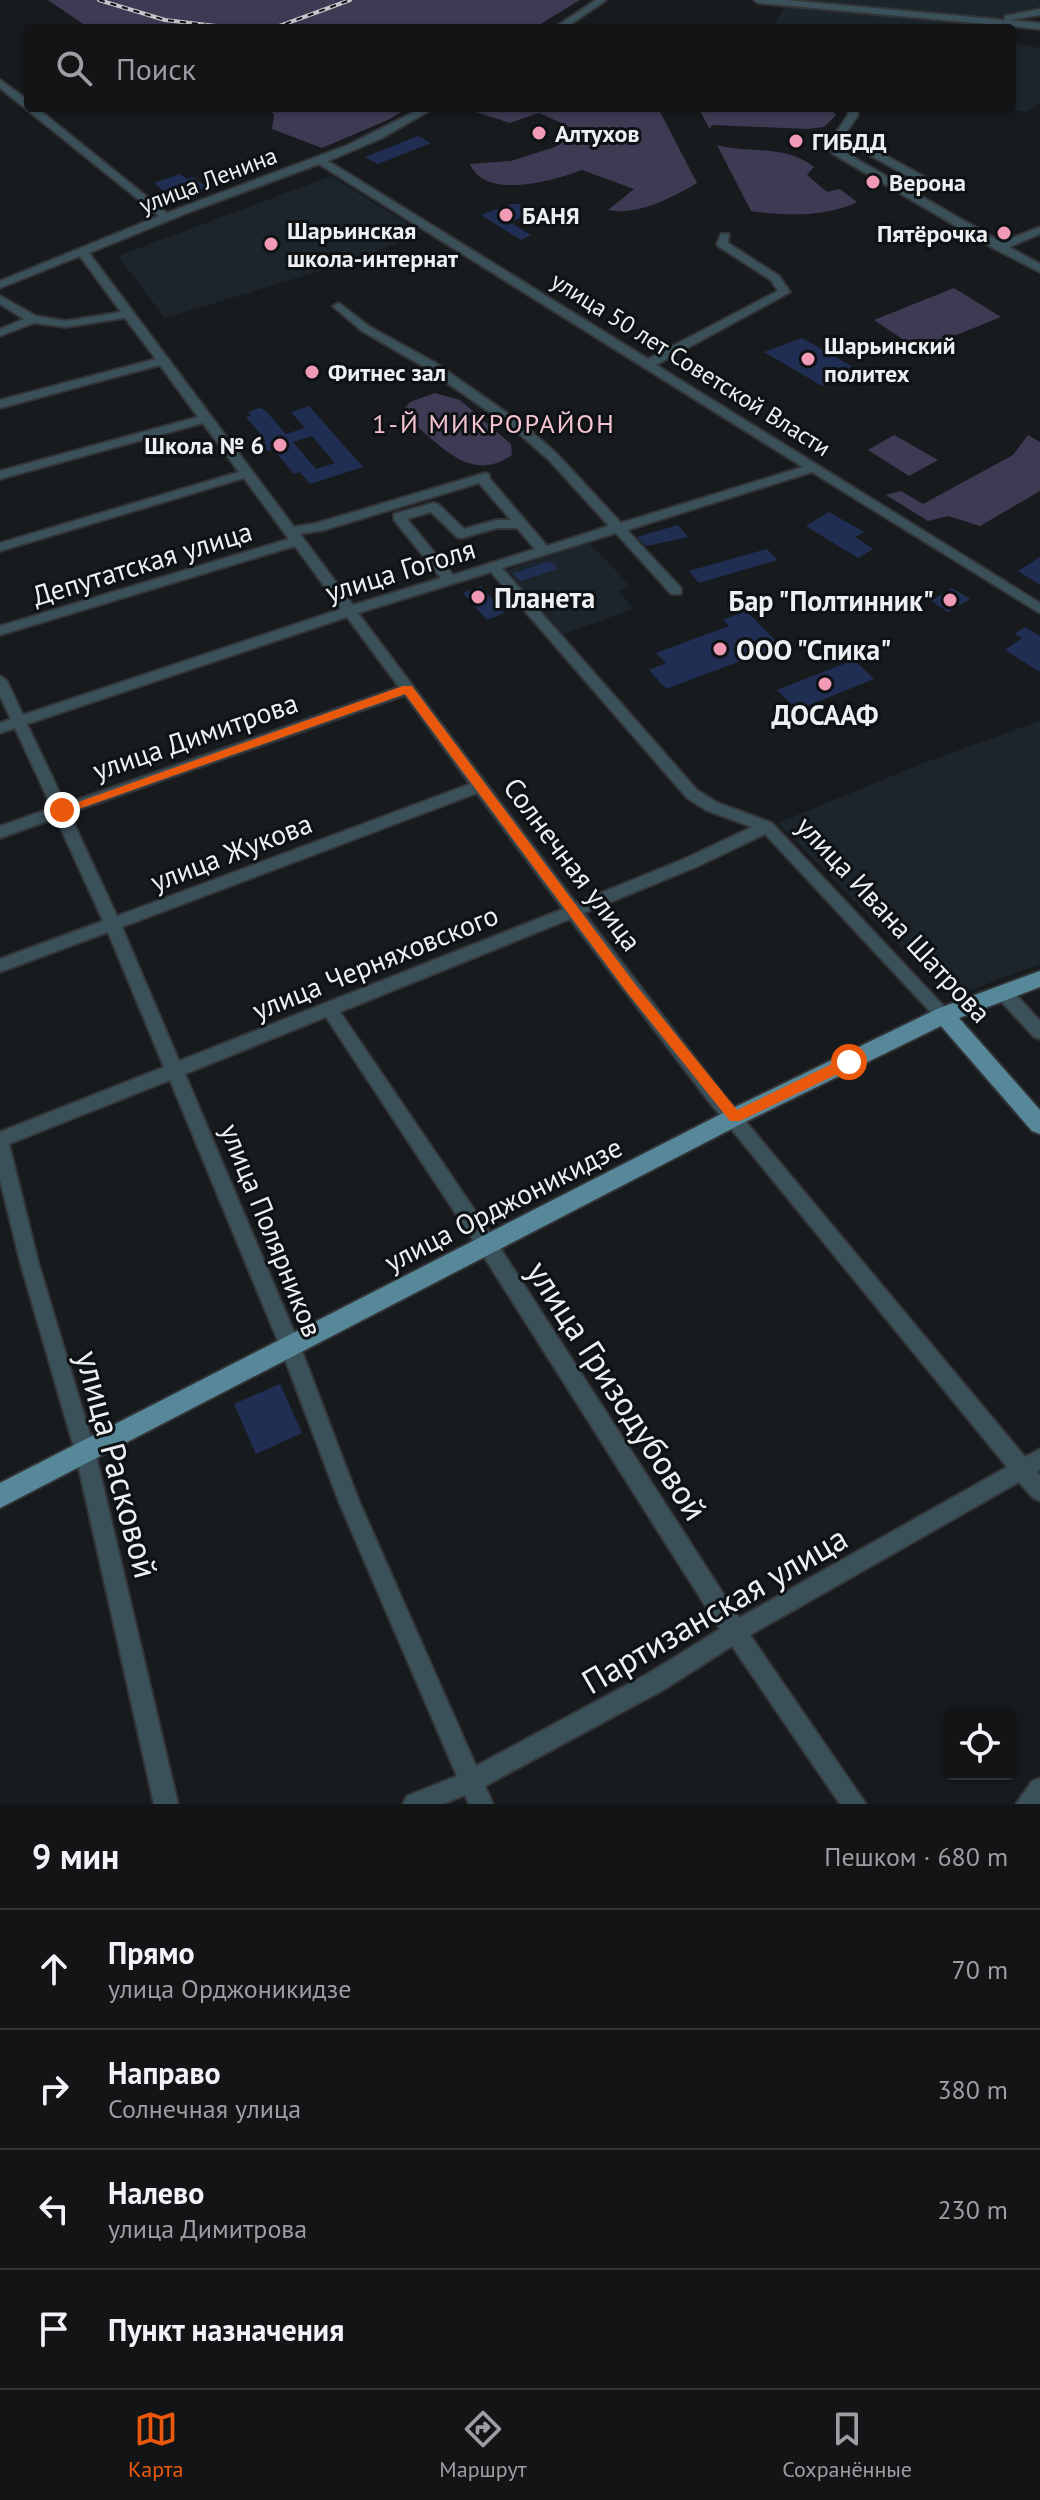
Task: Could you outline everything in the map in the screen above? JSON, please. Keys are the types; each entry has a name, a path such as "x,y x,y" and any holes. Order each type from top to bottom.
{"main road":[{"name":"улица Орджоникидзе","path":"0,1496 735,1117 944,1015 1040,979"},
{"name":"улица Ивана Шатрова","path":"944,1015 1040,1125"}],"street":[{"path":"565,24 602,0"},
{"path":"758,0 1040,26"},
{"path":"995,21 1040,12"},
{"path":"0,83 24,102"},
{"path":"36,112 166,217"},
{"name":"улица Ленина","path":"0,285 318,159 422,112"},
{"path":"853,112 832,146 1040,269"},
{"path":"864,148 921,179 926,186 912,195"},
{"name":"улица 50 лет Советской Власти","path":"318,159 1040,609"},
{"path":"999,247 1040,230"},
{"path":"649,363 784,292 775,278 722,244 725,236"},
{"name":"Солнечная улица","path":"83,253 571,910 716,1098 1031,1464 1040,1491"},
{"path":"0,299 33,319 66,324 128,314"},
{"path":"339,306 366,329 430,365 519,427 553,457 676,591"},
{"path":"0,333 33,319"},
{"path":"0,404 164,360"},
{"path":"0,475 207,418"},
{"name":"улица Гоголя","path":"0,728 349,611 816,467"},
{"path":"0,547 249,473"},
{"name":"Депутатская улица","path":"0,631 484,477 521,524"},
{"path":"450,580 399,517 433,507 462,534 496,524 521,524 544,551"},
{"name":"улица Ивана Шатрова","path":"493,566 692,794 711,806 767,827 944,1015"},
{"name":"улица Полярников","path":"0,681 113,924 290,1346 349,1502 481,1804"},
{"name":"улица Димитрова","path":"0,832 408,689"},
{"name":"улица Жукова","path":"0,966 480,786"},
{"name":"улица Черняховского","path":"0,1142 690,863 767,827"},
{"path":"1004,993 1032,1011 1040,1032"},
{"name":"улица Гризодубовой","path":"330,1010 488,1246 735,1632 854,1804"},
{"name":"улица Расковой","path":"0,1142 30,1265 85,1451 166,1804"},
{"name":"Партизанская улица","path":"415,1804 472,1781 657,1681 735,1632 1031,1464"},
{"path":"1028,1804 1040,1789"}],"shaded area":[{"path":"48,0 580,0 541,24 83,24"},
{"path":"793,0 1040,0 1040,7 994,18"},
{"path":"785,6 964,24 775,24"},
{"path":"1016,44 1040,48 1040,103 1027,112 1016,110"},
{"path":"271,112 401,112 322,148 272,129 274,114"},
{"path":"476,112 660,112 697,183 654,204 619,211 608,210 634,189 582,170 522,185 490,182 478,175 470,164 511,161 555,147 570,136 570,127 539,113 510,123"},
{"path":"700,112 834,112 836,115 824,127 807,129 712,125 710,129"},
{"path":"717,145 791,155 814,167 807,175 827,192 840,189 857,202 806,214 751,211"},
{"name":"Шарьинская школа-интернат","path":"331,176 422,233 340,265 165,318 118,256"},
{"path":"954,288 1001,317 919,350 874,320"},
{"path":"435,393 460,400 511,444 512,455 500,462 478,465 458,458 439,445 415,424 405,408 410,402"},
{"path":"894,435 938,460 909,476 868,450"},
{"path":"1028,435 1040,442 1040,491 980,526 948,516 928,521 886,495 901,491 923,504 1013,455"},
{"path":"589,542 631,587 618,592 634,609 563,634 507,570"},
{"path":"1040,721 1040,964 950,998 778,823 926,762"}],"building":[{"path":"418,136 431,143 378,164 365,157"},
{"path":"180,174 187,179 192,177 207,187 174,200 154,183"},
{"name":"БАНЯ","path":"519,204 534,213 510,222 531,235 521,240 481,215"},
{"path":"565,210 579,218 557,227 543,218"},
{"name":"Шарьинский политех","path":"802,338 853,367 822,386 764,352"},
{"name":"Школа № 6","path":"309,406 363,467 310,484 300,472 294,474 273,449 268,451 261,442 266,441 246,417 251,415 248,412 259,408 265,410 286,434 305,428 291,412","holes":["312,436 335,463 316,469 293,442"]},
{"path":"829,512 864,532 855,537 873,549 858,558 806,526"},
{"path":"678,525 688,537 646,546 637,537"},
{"path":"767,549 777,560 699,583 689,571"},
{"path":"1040,557 1040,585 1018,571"},
{"path":"551,561 558,569 520,581 513,573"},
{"path":"481,586 504,613 487,620 463,593"},
{"name":"Бар \"Полтинник\"","path":"952,588 970,599 948,612 931,601"},
{"name":"ООО \"Спика\"","path":"746,611 781,646 666,689 649,670 666,663 656,653 729,626 723,620"},
{"path":"1025,627 1040,636 1040,672 1005,650 1022,638 1015,634"},
{"name":"ДОСААФ","path":"854,660 874,679 797,710 777,690"},
{"path":"280,1384 302,1433 256,1454 234,1404"}],"railway":[{"path":"99,0 165,20 199,24"},
{"path":"285,24 350,0"}],"place":[{"name":"Алтухов","path":"539,133"},
{"name":"ГИБДД","path":"796,141"},
{"name":"Верона","path":"873,182"},
{"name":"БАНЯ","path":"506,215"},
{"name":"Пятёрочка","path":"1004,233"},
{"name":"Шарьинская школа-интернат","path":"271,244"},
{"name":"Шарьинский политех","path":"808,359"},
{"name":"Фитнес зал","path":"312,372"},
{"name":"Школа № 6","path":"280,445"},
{"name":"Планета","path":"478,597"},
{"name":"Бар \"Полтинник\"","path":"950,600"},
{"name":"ООО \"Спика\"","path":"720,649"},
{"name":"ДОСААФ","path":"825,684"}],"district":[{"name":"1-Й МИКРОРАЙОН","path":"494,423"}],"route":[{"path":"62,810 408,689 571,910 716,1098 735,1117 849,1062"}]}
